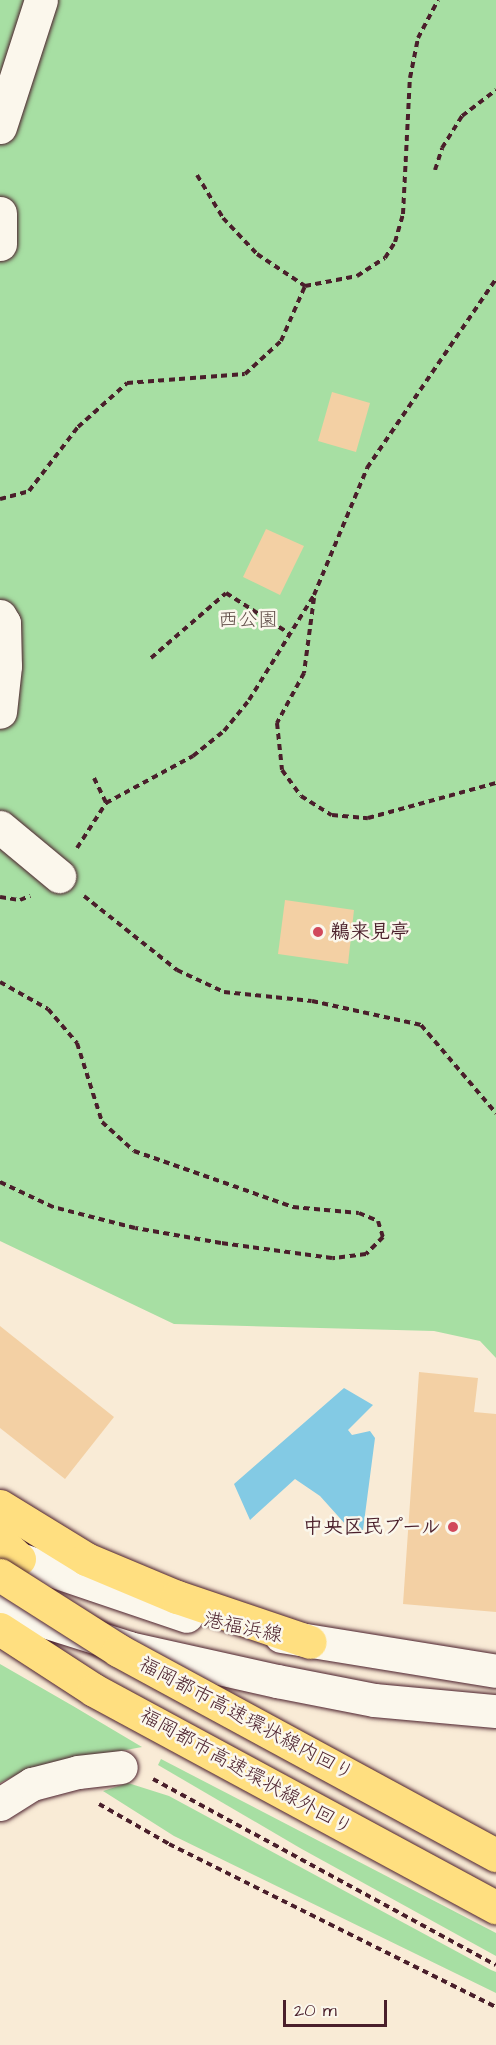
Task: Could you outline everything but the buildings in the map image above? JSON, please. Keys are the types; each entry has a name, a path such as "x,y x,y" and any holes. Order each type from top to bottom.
{"highway":[{"path":"0,1506 86,1559 177,1597 310,1642"},
{"name":"福岡都市高速環状線内回り","path":"5,1556 118,1650 496,1855"},
{"name":"福岡都市高速環状線外回り","path":"0,1629 94,1690 496,1907"}],"street":[{"path":"0,127 41,0"},
{"path":"0,213 0,244"},
{"path":"0,616 4,623 5,666 0,712"},
{"path":"0,827 59,876"},
{"path":"0,1588 5,1556"},
{"name":"港福浜線","path":"5,1556 188,1616 310,1642 496,1671"},
{"path":"0,1607 129,1648 277,1681 374,1700 496,1711"},
{"path":"0,1804 32,1784 78,1772 121,1767"}],"path":[{"path":"197,175 224,218 257,254 305,286 357,276 385,258 396,242 403,214 410,78 418,38 438,0"},
{"path":"435,170 442,148 462,116 496,90"},
{"path":"95,822 106,803 193,756 224,731 249,700 314,595 367,468 496,279"},
{"path":"0,500 28,491 78,427 127,383 245,374 280,341 305,286"},
{"path":"151,658 226,594 290,634"},
{"path":"314,595 304,673 277,723 282,770 301,796 332,815 368,818 496,783"},
{"path":"94,778 106,803"},
{"path":"59,876 177,970 224,992 312,1001 421,1025 496,1113"},
{"path":"0,982 48,1009 76,1043 102,1122 134,1150 293,1207 360,1213 378,1221 383,1237 366,1254 332,1258 221,1243 135,1228 53,1207 0,1182"},
{"path":"121,1767 170,1785 496,1965"},
{"path":"78,1772 84,1796 168,1844 496,2007"}],"green space":[{"name":"西公園","path":"0,0 496,0 496,1358 480,1341 434,1331 174,1324 0,1241"},
{"path":"0,1664 142,1747 30,1768 0,1783"},
{"path":"161,1759 496,1933 496,1956 300,1848 158,1765"},
{"path":"128,1783 169,1796 496,1972 496,1993 174,1836 103,1791"}],"water":[{"path":"344,1388 373,1405 348,1430 352,1435 370,1431 375,1438 363,1530 355,1535 320,1496 295,1479 250,1520 234,1484"}],"place":[{"name":"鵜来見亭","path":"318,932"},
{"name":"中央区民プール","path":"453,1527"}]}
